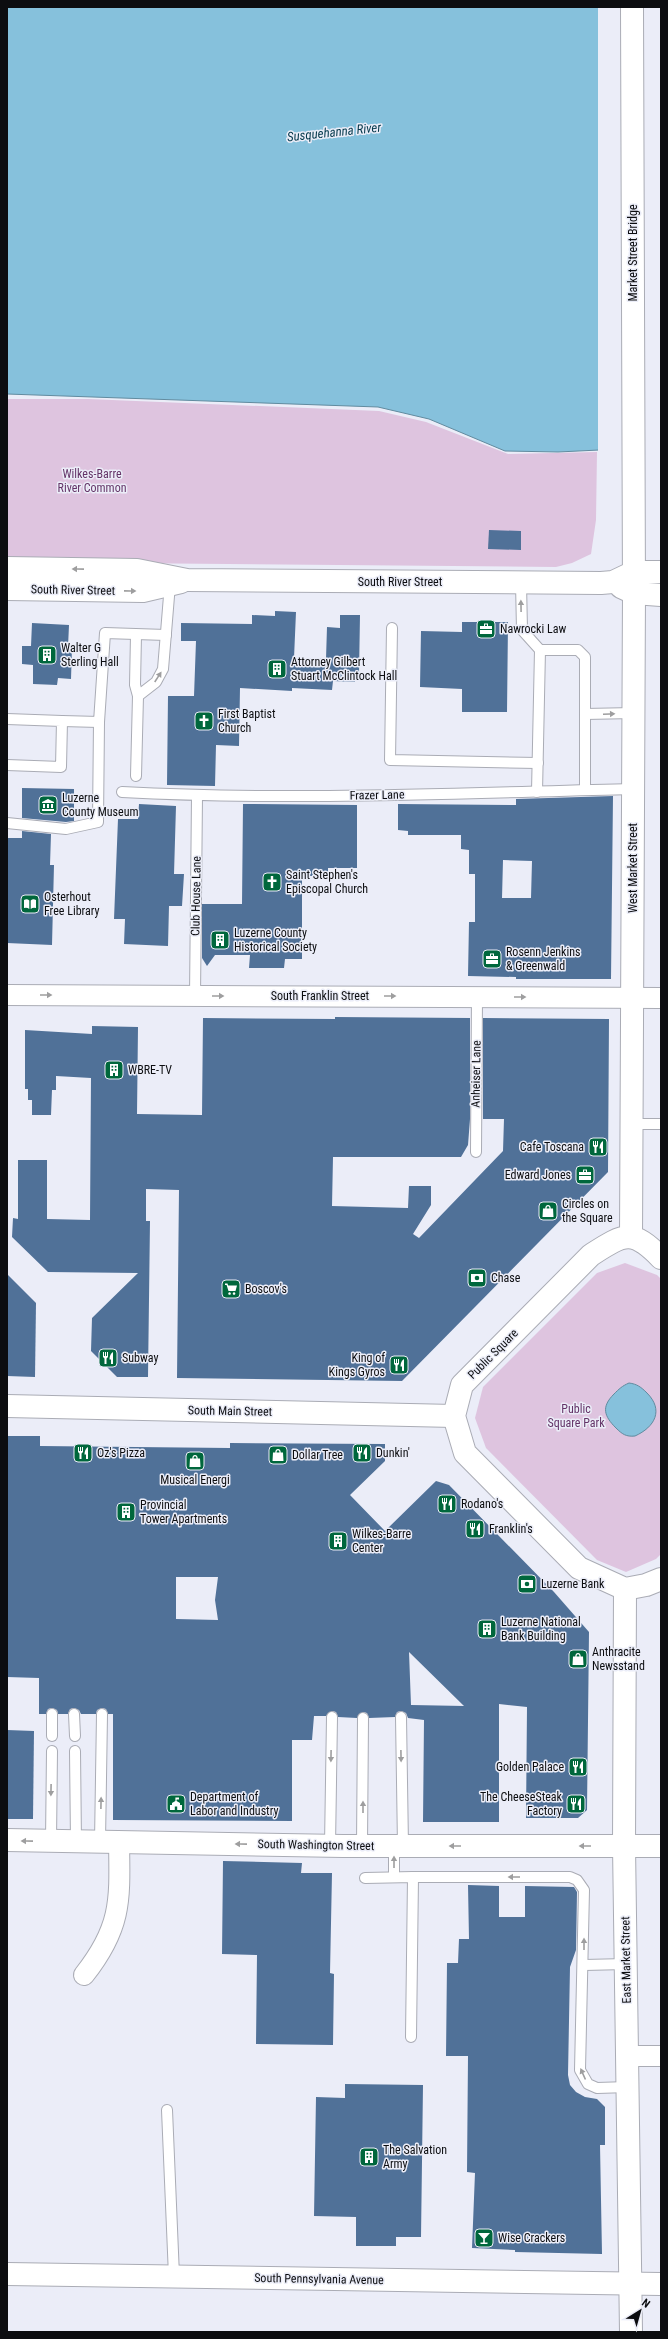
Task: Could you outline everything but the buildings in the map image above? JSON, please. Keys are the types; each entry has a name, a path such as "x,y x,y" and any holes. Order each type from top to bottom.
{"main road":[{"name":"Market Street Bridge","path":"632,7 635,500"},
{"name":"West Market Street","path":"630,1237 635,500"},
{"name":"South River Street","path":"7,568 137,570 178,582"},
{"path":"634,583 661,572"},
{"name":"South River Street","path":"7,589 143,591 178,582 634,583"},
{"path":"634,583 661,595"},
{"path":"630,1237 645,1242 661,1258"},
{"name":"Public Square","path":"454,1416 462,1385 591,1255 614,1240 630,1237"},
{"name":"South Main Street","path":"7,1406 454,1416"},
{"path":"454,1416 465,1453 579,1568 625,1589 646,1585 661,1579"},
{"name":"East Market Street","path":"625,1589 624,1846 631,2284 630,2332"},
{"name":"South Washington Street","path":"7,1840 330,1846 661,1846"},
{"name":"South Pennsylvania Avenue","path":"7,2274 661,2284"}],"street":[{"name":"South Franklin Street","path":"7,995 661,998"},
{"path":"84,1975 104,1949 114,1926 118,1899 110,1842"},
{"path":"628,2056 661,2056"}],"lane":[{"path":"138,696 156,682 163,669 166,635 178,582"},
{"path":"521,583 522,630 540,650 537,792"},
{"path":"392,628 390,760 538,763"},
{"path":"7,823 66,829 98,822 99,722 105,633 166,635"},
{"path":"136,635 135,685 138,696 136,776"},
{"path":"540,650 578,650 585,657 585,790"},
{"path":"585,714 634,713"},
{"path":"7,719 99,722"},
{"path":"7,766 61,767 62,721"},
{"name":"Frazer Lane","path":"122,792 197,796 537,792 633,789"},
{"name":"Club House Lane","path":"195,996 197,796"},
{"name":"Anheiser Lane","path":"476,1152 477,996"},
{"path":"631,1124 661,1124"},
{"path":"52,1714 52,1736"},
{"path":"74,1714 75,1736"},
{"path":"102,1714 110,1842"},
{"path":"330,1846 332,1717"},
{"path":"394,1877 399,1846 401,1717"},
{"path":"362,1846 363,1718"},
{"path":"51,1841 52,1751"},
{"path":"75,1751 76,1842"},
{"path":"411,2037 413,1877"},
{"path":"365,1878 570,1877 577,1880 584,1890 584,1965 580,2070 588,2084 597,2088 628,2087"},
{"path":"584,1965 626,1964"},
{"path":"167,2110 174,2276"}],"green space":[{"name":"Wilkes-Barre River Common","path":"7,399 88,399 379,411 426,422 508,454 597,452 596,520 591,554 572,563 556,567 7,562"},
{"name":"Public Square Park","path":"625,1263 657,1275 661,1279 661,1554 656,1559 626,1572 597,1560 486,1448 475,1418 483,1387 597,1273"}],"water":[{"name":"Susquehanna River","path":"7,7 661,7 661,447 558,452 505,451 429,419 378,407 7,394"},
{"path":"629,1383 639,1386 647,1393 652,1399 656,1412 655,1418 648,1428 635,1436 624,1435 620,1432 612,1424 606,1411 607,1403 614,1394 624,1385"}],"pier":[{"path":"598,7 661,7 661,449 598,452"}],"place":[{"name":"Nawrocki Law","path":"486,629"},
{"name":"Walter G Sterling Hall","path":"47,655"},
{"name":"Attorney Gilbert Stuart McClintock Hall","path":"277,669"},
{"name":"First Baptist Church","path":"204,721"},
{"name":"Luzerne County Museum","path":"48,805"},
{"name":"Saint Stephen's Episcopal Church","path":"272,882"},
{"name":"Osterhout Free Library","path":"30,904"},
{"name":"Luzerne County Historical Society","path":"220,940"},
{"name":"Rosenn Jenkins & Greenwald","path":"492,959"},
{"name":"WBRE-TV","path":"114,1070"},
{"name":"Cafe Toscana","path":"598,1147"},
{"name":"Edward Jones","path":"585,1175"},
{"name":"Circles on the Square","path":"548,1211"},
{"name":"Chase","path":"477,1278"},
{"name":"Boscov's","path":"231,1289"},
{"name":"Subway","path":"108,1358"},
{"name":"King of Kings Gyros","path":"399,1365"},
{"name":"Oz's Pizza","path":"83,1453"},
{"name":"Dunkin'","path":"362,1453"},
{"name":"Dollar Tree","path":"278,1455"},
{"name":"Musical Energi","path":"195,1461"},
{"name":"Rodano's","path":"447,1504"},
{"name":"Provincial Tower Apartments","path":"126,1512"},
{"name":"Franklin's","path":"475,1529"},
{"name":"Wilkes-Barre Center","path":"338,1541"},
{"name":"Luzerne Bank","path":"527,1584"},
{"name":"Luzerne National Bank Building","path":"487,1629"},
{"name":"Anthracite Newsstand","path":"578,1659"},
{"name":"Golden Palace","path":"578,1767"},
{"name":"Department of Labor and Industry","path":"176,1804"},
{"name":"The CheeseSteak Factory","path":"576,1804"},
{"name":"The Salvation Army","path":"369,2157"},
{"name":"Wise Crackers","path":"484,2238"}]}
